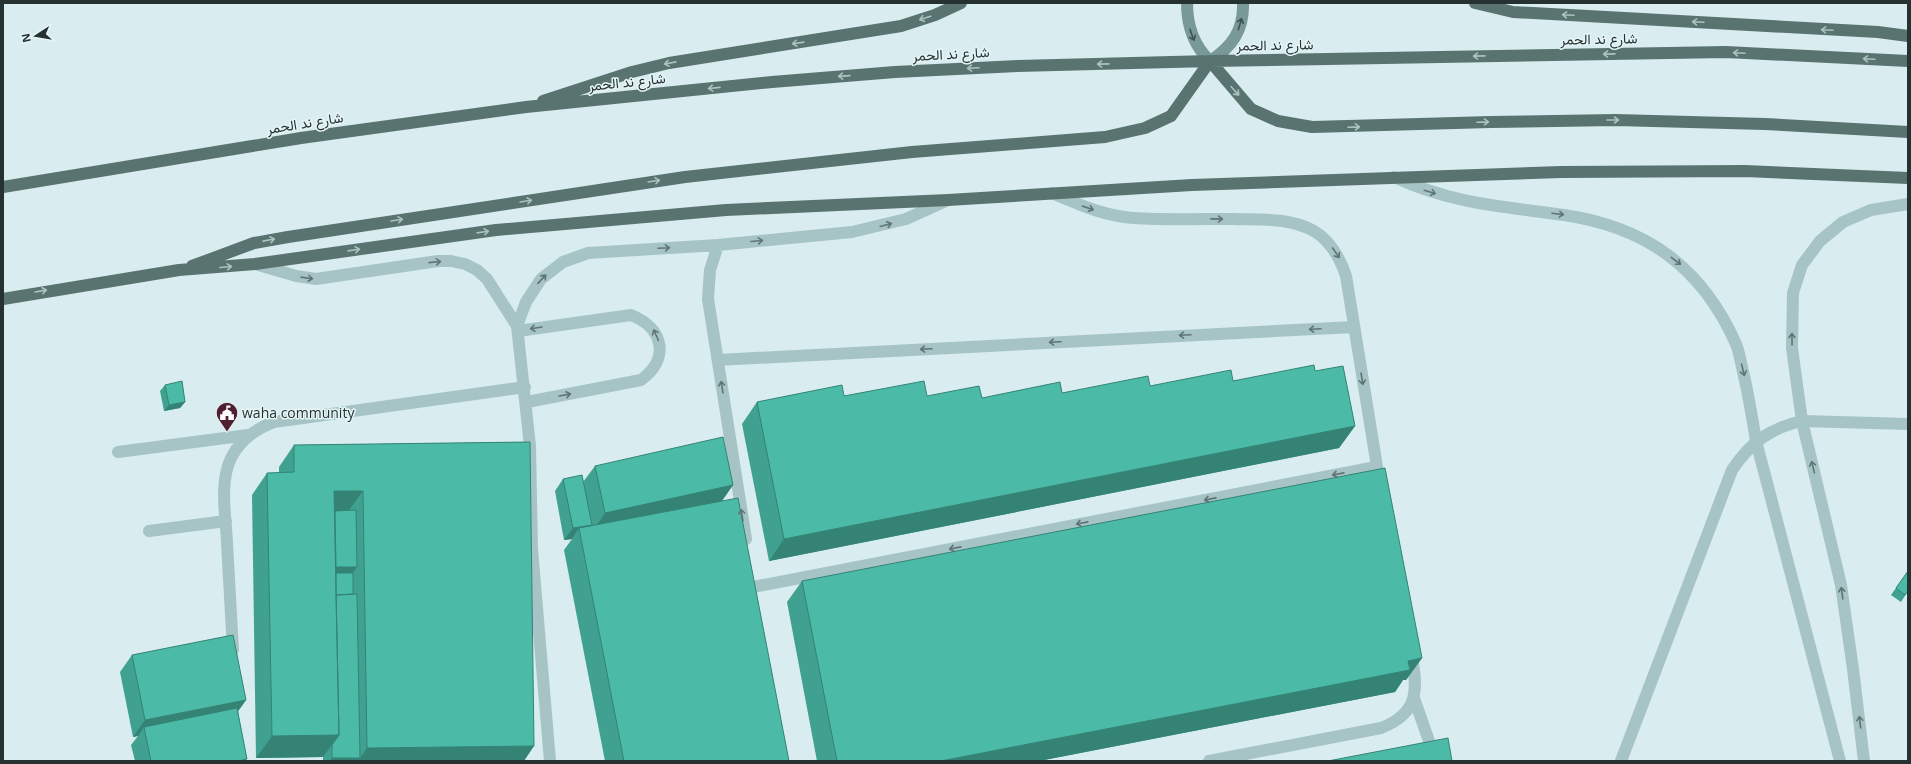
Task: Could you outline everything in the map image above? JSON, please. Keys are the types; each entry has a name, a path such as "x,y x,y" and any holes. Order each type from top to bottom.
{"main road":[{"path":"526,107 596,83 647,68 901,26 935,15 961,3"},
{"path":"1475,3 1513,12 1878,32 1908,36"},
{"name":"شارع ند الحمر","path":"3,187 301,138 526,107 772,82 895,72 1018,66 1210,61 1726,52 1908,61"},
{"path":"179,270 254,244 288,237 677,178 912,152 1105,137 1146,128 1171,116 1210,61 1251,109 1278,121 1312,127 1616,120 1765,124 1908,132"},
{"path":"3,299 179,270 255,264 496,230 726,210 948,200 1192,185 1561,172 1745,171 1908,178"}],"street":[{"path":"1187,3 1187,18 1190,31 1200,52 1210,61 1223,53 1234,41 1243,14 1243,3"},
{"path":"1394,177 1419,188 1452,198 1485,205 1565,215 1609,224 1651,242 1687,270 1716,304 1736,345 1747,389 1756,441 1840,761"},
{"path":"1052,193 1089,209 1132,218 1288,221 1314,231 1325,240 1335,250 1342,263 1346,276 1382,498"},
{"path":"517,328 526,302 541,279 562,262 588,252 718,245 852,232 871,229 906,219 948,200"},
{"path":"1864,761 1841,585 1802,421 1792,348 1793,293 1802,266 1820,241 1843,222 1871,210 1908,204"},
{"path":"718,245 710,270 707,289 747,548"},
{"path":"255,264 296,276 316,279 438,262 451,261 465,264 477,270 487,279 517,328 527,402 530,446 532,549 550,761"},
{"path":"517,328 618,315 631,315 643,319 652,327 658,338 660,350 657,362 651,373 641,380 527,402"},
{"path":"718,360 1354,326"},
{"path":"233,661 226,521 226,473 238,446 248,436 260,427 274,422 525,387"},
{"path":"1621,761 1724,487 1742,454 1756,441 1780,427 1802,421 1908,424"},
{"path":"118,452 248,436"},
{"path":"756,602 752,583 1376,467"},
{"path":"149,531 226,521"},
{"path":"1209,761 1381,728 1392,724 1402,717 1414,698 1416,686 1410,644"},
{"path":"1414,698 1429,741 1433,761"}],"building":[{"path":"1314,365 1315,371 1343,366 1355,426 784,539 757,402 842,385 844,396 924,381 927,396 979,386 982,398 1060,382 1062,393 1148,376 1150,386 1231,370 1233,381"},
{"path":"182,381 185,402 169,405 165,385"},
{"path":"723,437 733,485 605,513 595,466"},
{"path":"530,442 534,746 367,748 363,491 334,491 339,735 272,736 267,473 294,472 294,445"},
{"path":"1385,468 1422,658 1408,661 1410,670 941,761 837,761 802,581"},
{"path":"582,475 592,525 573,528 563,479"},
{"path":"738,498 789,761 624,761 579,528"},
{"path":"356,510 357,567 336,567 335,511"},
{"path":"1908,571 1908,591 1905,595 1896,588"},
{"path":"336,573 353,573 353,594 336,595"},
{"path":"357,594 360,758 332,758 332,745 339,735 336,595"},
{"path":"233,635 246,700 145,720 132,655"},
{"path":"237,708 247,759 239,761 151,761 144,727"},
{"path":"1448,738 1452,761 1328,761"}],"place":[{"name":"waha community","path":"227,432"}]}
